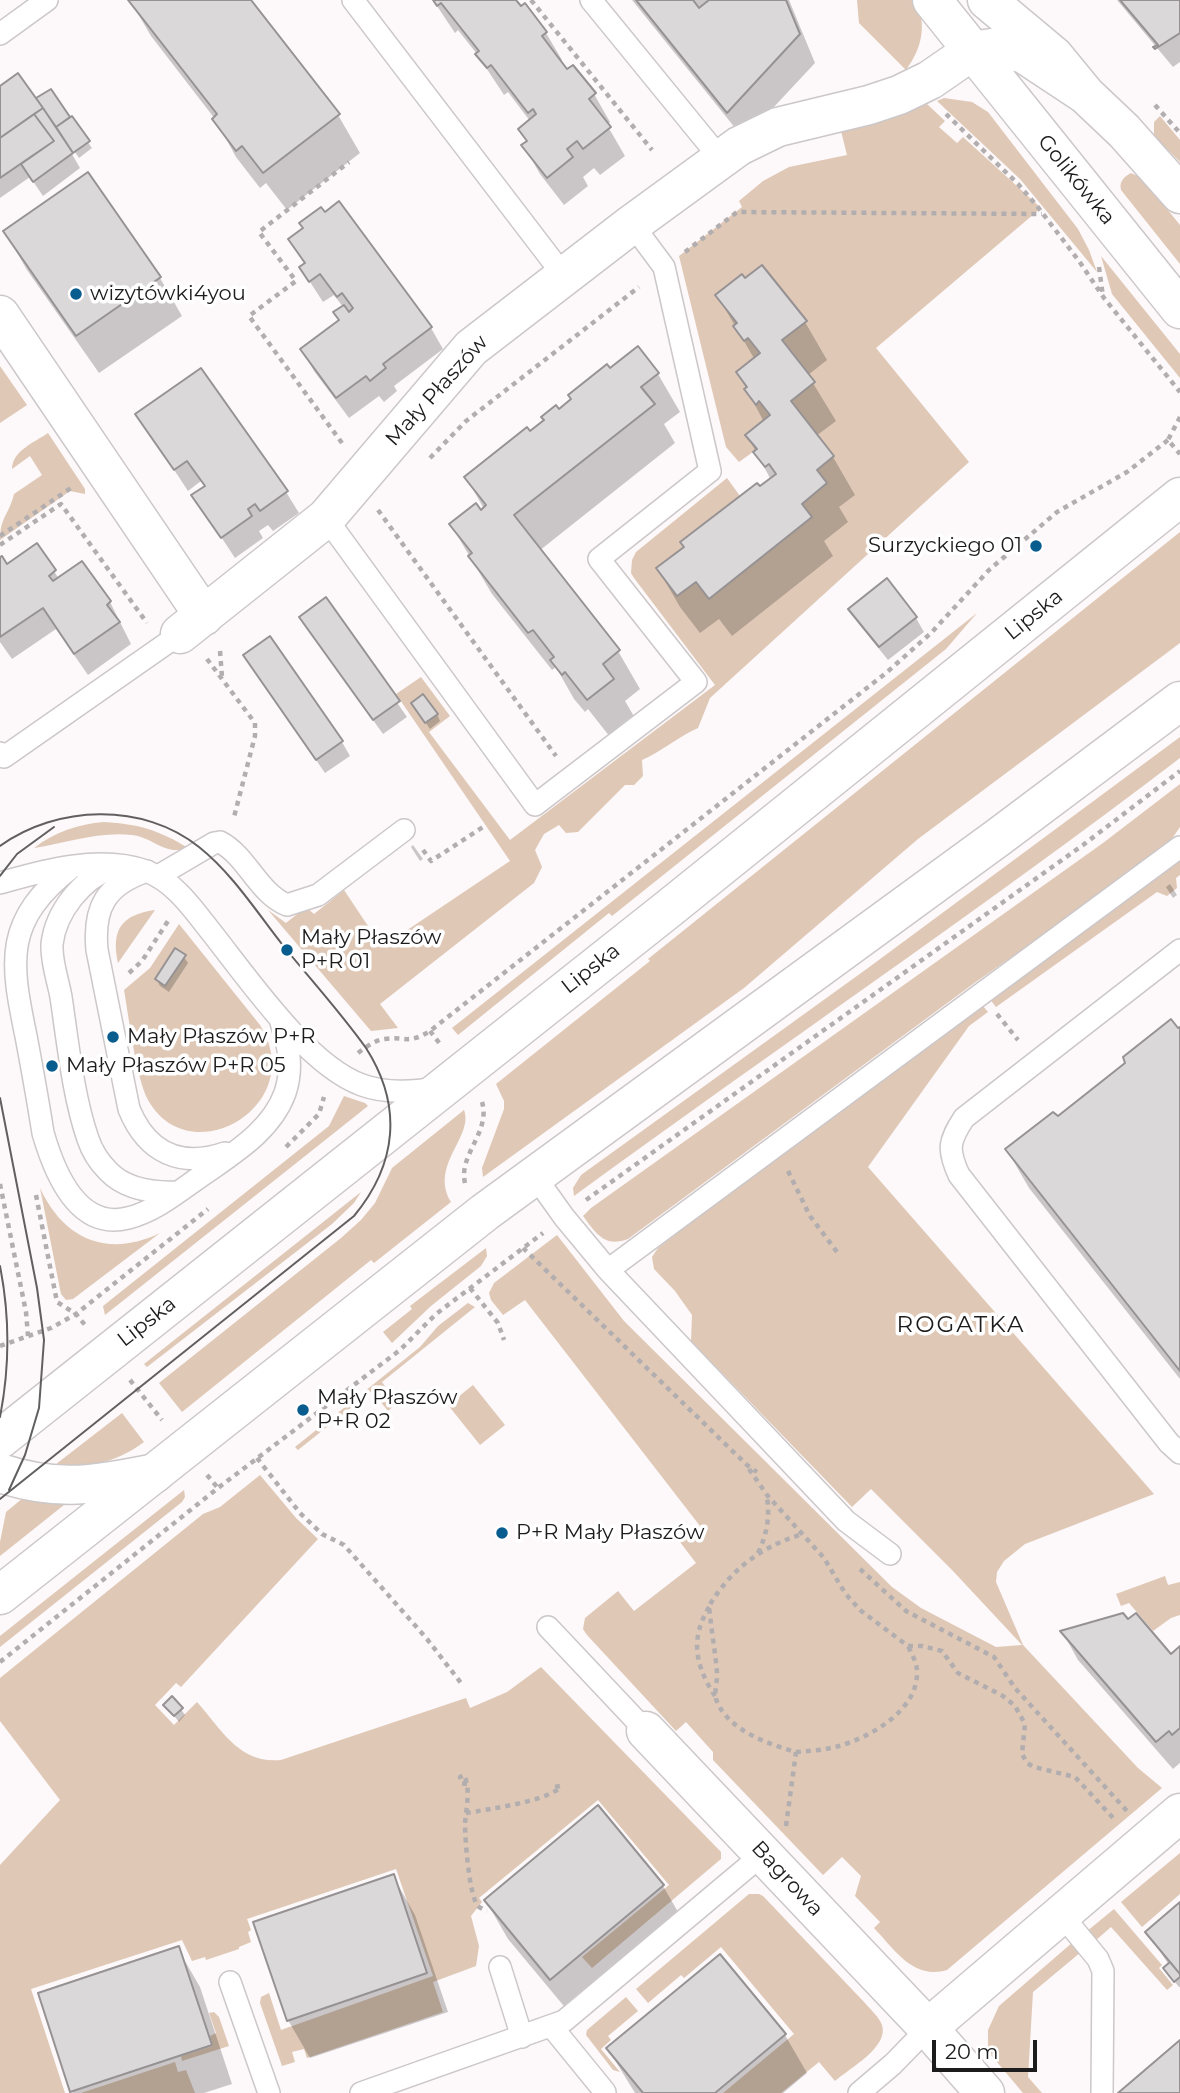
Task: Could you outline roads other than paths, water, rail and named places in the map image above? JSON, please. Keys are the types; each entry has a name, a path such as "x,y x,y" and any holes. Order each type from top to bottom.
{"street":[{"name":"Golikówka","path":"932,0 1180,309"},
{"path":"966,0 972,27 972,51 998,47 1024,54 1086,95"},
{"path":"987,0 1054,56 1086,95 1124,131 1180,194"},
{"name":"Mały Płaszów","path":"192,635 326,518 351,464 471,348 720,158 757,135 778,127 899,95 930,80 972,51"},
{"path":"0,315 192,635"},
{"name":"Lipska","path":"0,1439 667,910 1180,497"},
{"path":"0,1595 534,1175 989,844 1180,701"},
{"path":"0,1474 23,1481 57,1486 96,1485 155,1474"},
{"name":"Bagrowa","path":"646,1731 774,1841 985,2093"},
{"path":"928,2028 1060,1914 1137,1833 1180,1813"}],"lane":[{"path":"0,34 47,0"},
{"path":"353,0 564,276"},
{"path":"591,0 720,158"},
{"path":"326,518 536,805 696,682 599,559 710,471 664,267 632,224"},
{"path":"0,753 4,757 192,635"},
{"path":"246,1144 199,1159 174,1156 162,1151 144,1136 129,1109 97,950 95,932 100,910 109,893 125,880 152,874 214,843 223,843 278,901 287,905 318,895 404,830"},
{"path":"608,1270 1180,847"},
{"path":"0,883 72,867 118,865 152,874 187,902 281,1019 324,1061 356,1083 374,1088 402,1092 441,1087"},
{"path":"118,865 90,880 70,900 59,920 52,943 71,1063 85,1128 94,1152 102,1164 120,1181 134,1187 150,1191 178,1192"},
{"path":"72,867 50,886 34,905 18,938 14,960 18,1001 43,1133 50,1158 62,1183 76,1202 97,1216 107,1219 131,1218 178,1192 246,1144 268,1122 286,1088 290,1055 281,1019"},
{"path":"1180,950 964,1118 952,1137 950,1156 959,1175 1169,1443 1180,1453"},
{"path":"534,1175 564,1217 608,1270 846,1521 890,1554"},
{"path":"548,1627 646,1731"},
{"path":"361,2093 564,2021 774,1841"},
{"path":"1060,1914 1098,1959 1103,1971 1102,2093"},
{"path":"500,1967 522,2037"},
{"path":"230,1982 269,2093"},
{"path":"552,2027 605,2092"},
{"path":"859,2093 893,2064 928,2028"}],"tram line":[{"path":"0,846 23,832 47,823 73,816 100,814 152,822 177,832 199,847 234,882 366,1048 386,1091 390,1113 390,1134 379,1176 354,1216 0,1499"},
{"path":"0,876 17,854 54,827"},
{"path":"0,1098 37,1288 44,1340 39,1408 25,1455 9,1490"},
{"path":"0,1266 8,1342 0,1417"}],"place":[{"name":"wizytówki4you","path":"76,294"},
{"name":"Surzyckiego 01","path":"1036,546"},
{"name":"Mały Płaszów P+R 01","path":"287,950"},
{"name":"Mały Płaszów P+R","path":"113,1037"},
{"name":"Mały Płaszów P+R 05","path":"52,1066"},
{"name":"Mały Płaszów P+R 02","path":"303,1410"},
{"name":"P+R Mały Płaszów","path":"502,1533"}],"district":[{"name":"ROGATKA","path":"961,1325"}]}
